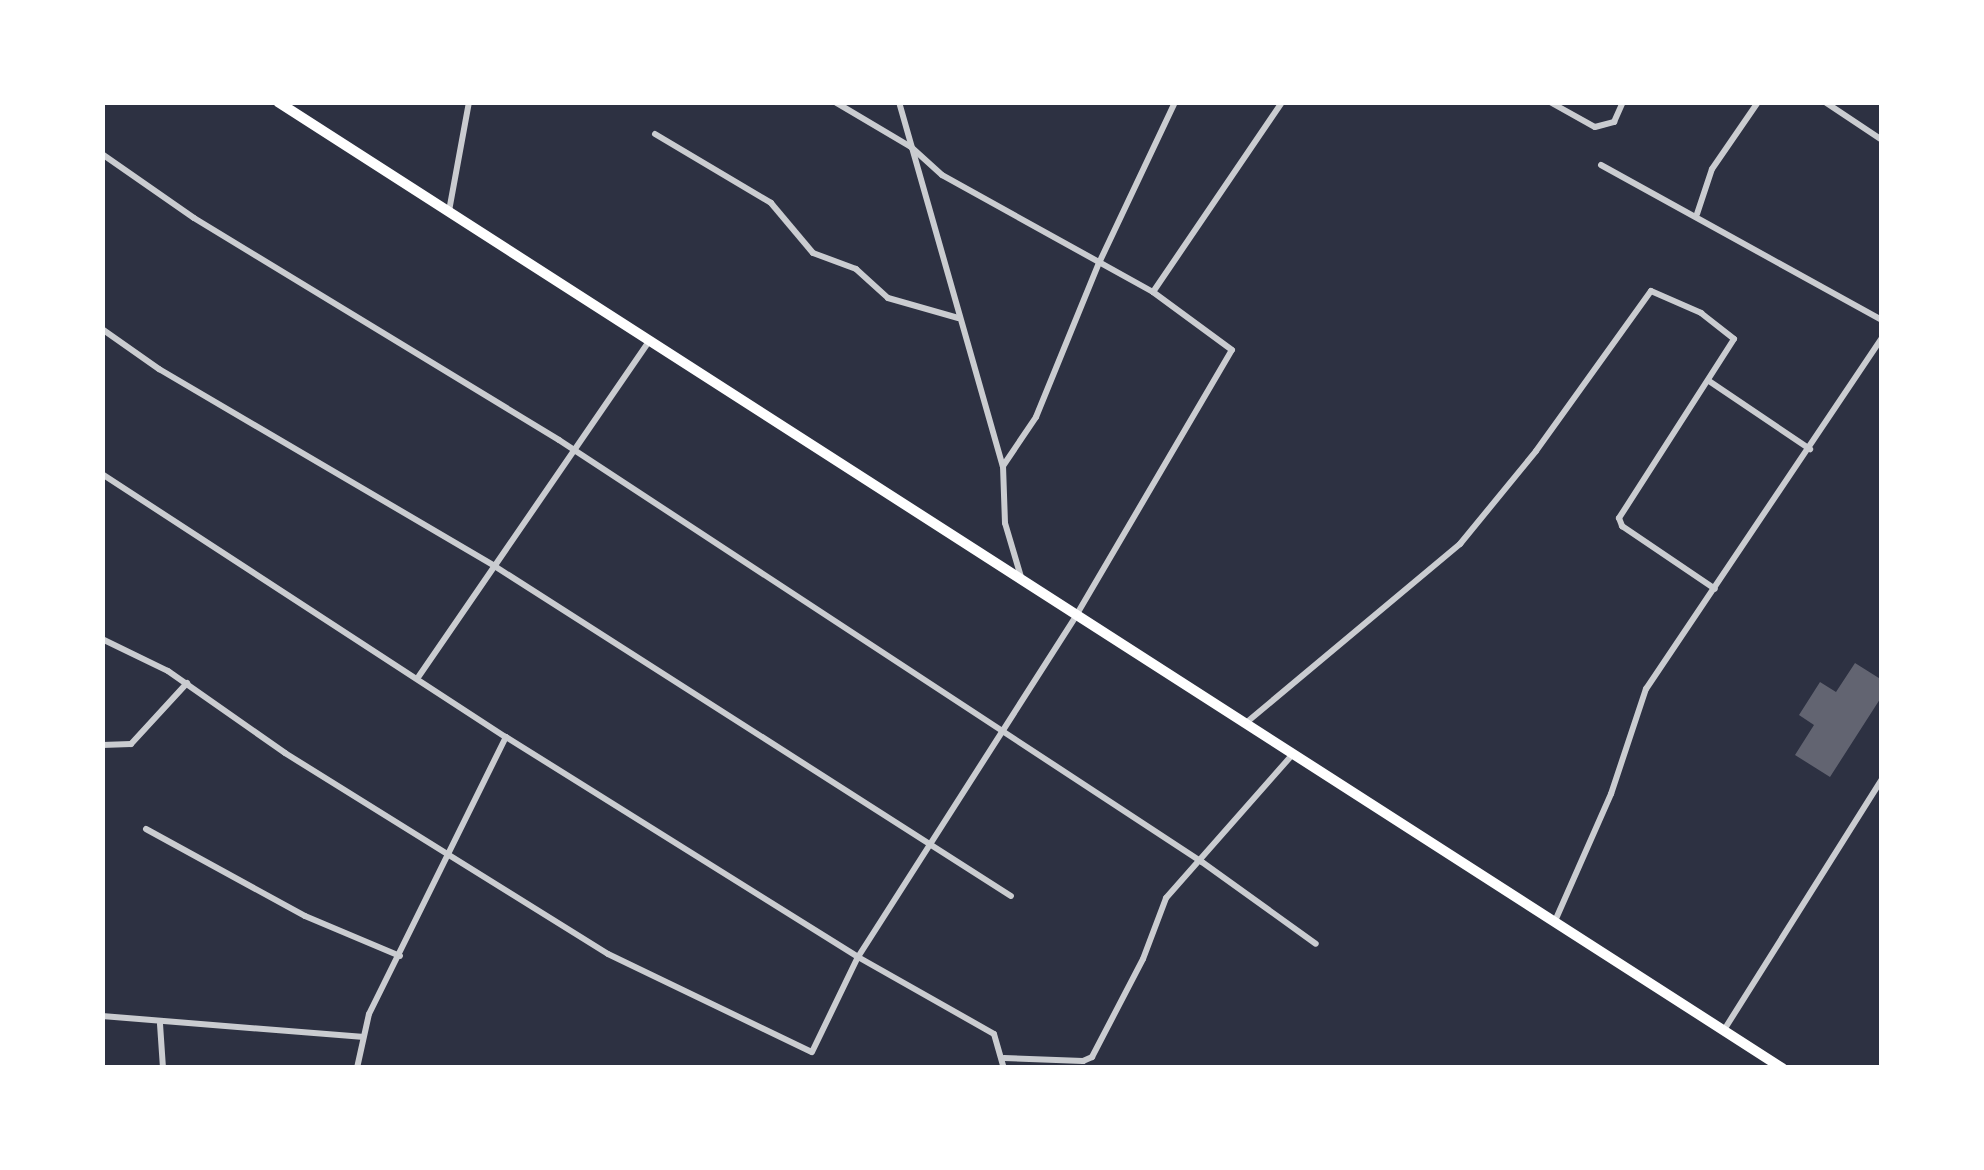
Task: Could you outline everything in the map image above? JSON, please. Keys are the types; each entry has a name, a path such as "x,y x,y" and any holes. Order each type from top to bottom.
{"highway":[{"path":"278,102 1782,1068"}],"street":[{"path":"449,212 469,102"},
{"path":"102,639 187,683 285,753 608,953 812,1052 858,957 1077,614 1231,357 1229,344 1154,292 942,176 911,147 835,102"},
{"path":"899,102 1003,466 1005,523 1021,577"},
{"path":"1003,466 1036,417 1099,263 1175,102"},
{"path":"1154,292 1282,102"},
{"path":"1550,102 1595,127 1614,122 1623,102"},
{"path":"1696,214 1712,169 1758,102"},
{"path":"1826,102 1882,140"},
{"path":"655,134 771,203 813,253 856,269 888,298 961,319"},
{"path":"102,154 194,218 572,449 1202,862 1316,944"},
{"path":"1601,165 1882,320"},
{"path":"1247,722 1460,544 1536,451 1651,291 1659,290 1732,333 1732,343 1619,518 1622,526 1715,589"},
{"path":"102,328 216,403 496,567 1010,896"},
{"path":"1555,921 1611,794 1640,701 1882,338"},
{"path":"419,676 650,340"},
{"path":"1709,381 1810,449"},
{"path":"102,474 323,621 419,676 506,737 858,957 994,1034 1004,1068"},
{"path":"102,745 131,744 187,683"},
{"path":"357,1068 363,1036 506,737"},
{"path":"1004,1058 1083,1061 1092,1057 1143,959 1166,898 1294,752"},
{"path":"1724,1030 1882,779"},
{"path":"146,829 305,916 400,956"},
{"path":"102,1016 363,1036"},
{"path":"160,1024 163,1068"}],"building":[{"path":"1855,663 1882,680 1882,696 1830,777 1795,755 1814,725 1799,715 1820,682 1836,692"}]}
